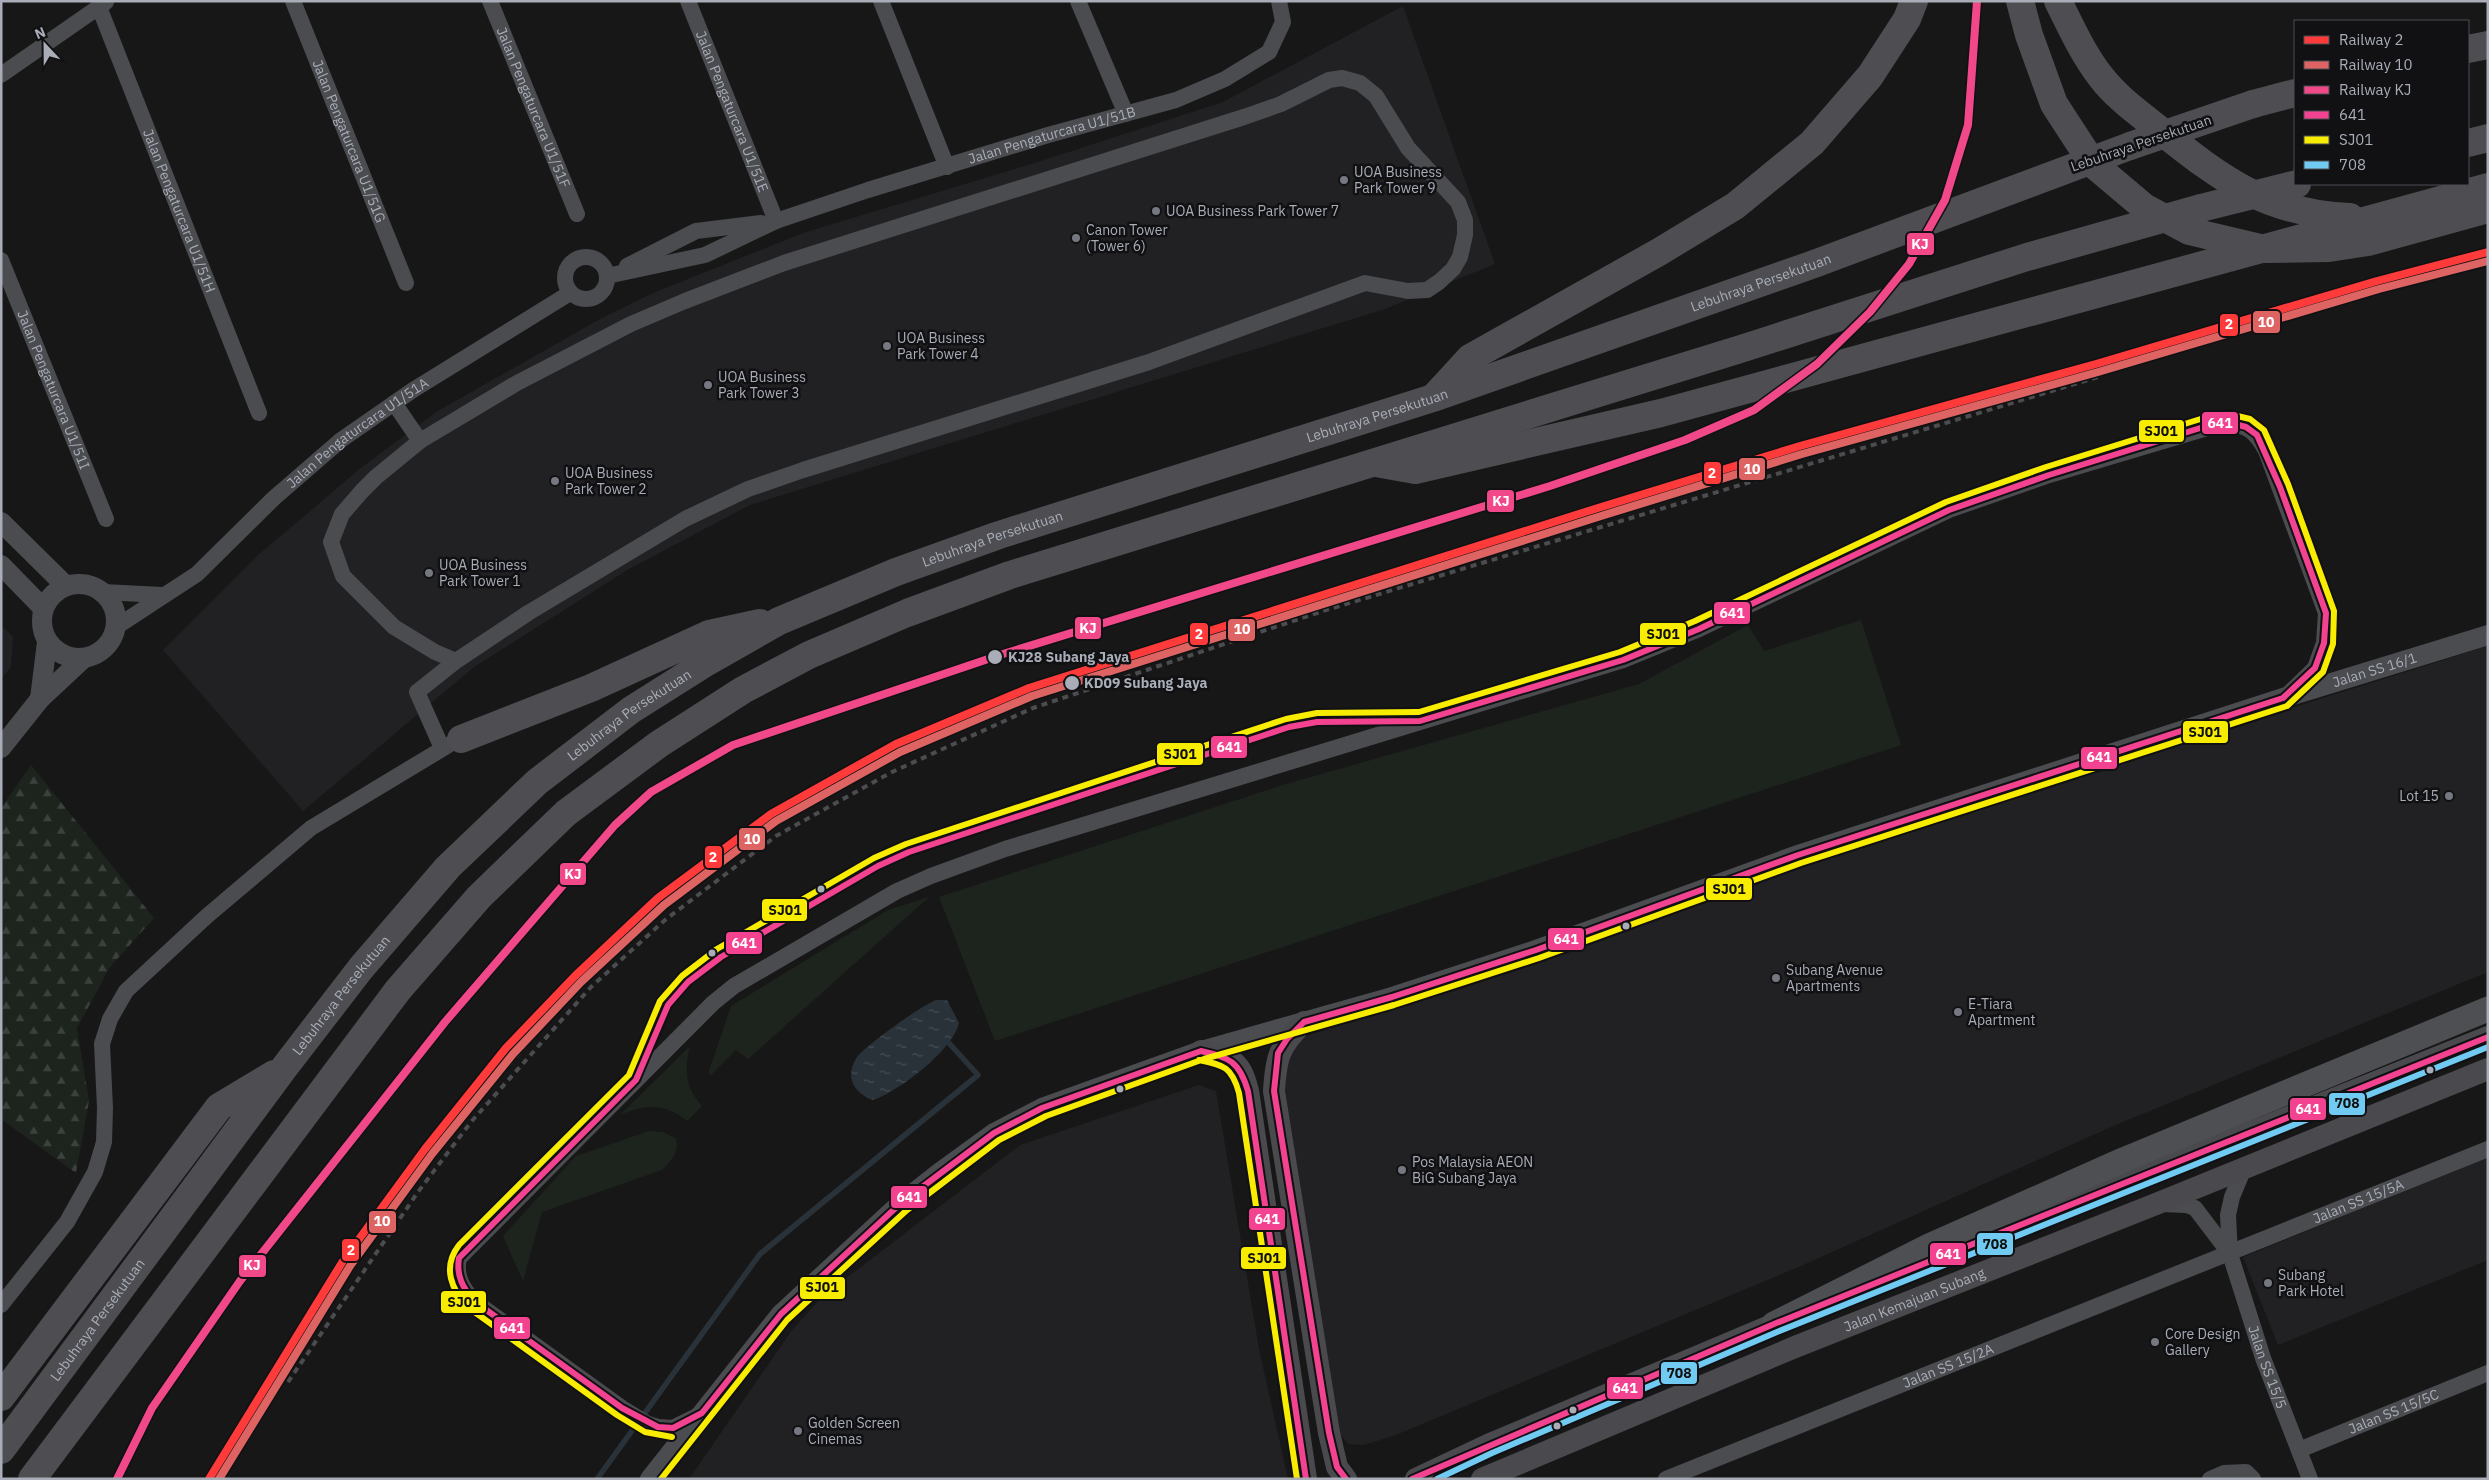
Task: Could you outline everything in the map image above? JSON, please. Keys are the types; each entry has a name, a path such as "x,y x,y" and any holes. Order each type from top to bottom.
{"highway":[{"path":"1433,398 1470,358 1659,252 1735,206 1812,142 1870,76 1907,19 1914,1"},
{"path":"2020,1 2029,35 2054,104 2093,164 2144,207 2189,231 2265,249 2329,248 2368,242 2488,209"},
{"path":"2058,1 2086,56 2102,78 2127,104 2209,169 2254,196 2289,209 2325,216 2358,217 2416,205"},
{"path":"2469,49 2488,45"},
{"name":"Lebuhraya Persekutuan","path":"1,1450 284,1068 361,968 448,867 538,782 631,710 779,621 896,572 999,535 1433,398 1814,264 2130,146 2254,104 2294,93"},
{"path":"2469,143 2488,138"},
{"path":"32,1479 398,990 479,897 566,813 659,744 742,690 809,655 907,612 1010,575 2027,257 2201,208 2294,185"},
{"path":"1372,463 1415,470 1661,413 2416,205 2488,187"},
{"path":"452,744 591,688 709,634 736,627 779,621"},
{"path":"1,1397 218,1107 284,1068"}],"main road":[{"path":"1774,1324 1929,1246 2123,1160 2488,1009"},
{"path":"1304,1022 1287,1039 1278,1053 1274,1091 1329,1433 1337,1467 1346,1479"},
{"path":"1411,1479 1774,1324 2488,1037"},
{"path":"1201,1051 1221,1055 1234,1062 1243,1071 1248,1091 1306,1479"},
{"name":"Jalan Kemajuan Subang","path":"1482,1479 1795,1347 2156,1204 2488,1069"}],"street":[{"name":"Jalan Pengaturcara U1/51G","path":"293,1 406,283"},
{"name":"Jalan Pengaturcara U1/51F","path":"490,1 577,214"},
{"name":"Jalan Pengaturcara U1/51E","path":"688,1 776,221"},
{"path":"881,1 947,167"},
{"path":"1078,1 1126,114"},
{"name":"Jalan Pengaturcara U1/51B","path":"607,276 704,255 776,221 947,167 1176,100 1225,79 1269,52 1283,22 1279,1"},
{"path":"1,75 103,4"},
{"name":"Jalan Pengaturcara U1/51H","path":"103,4 259,413"},
{"path":"1,1305 67,1222 95,1172 104,1142 105,1108 102,1044 110,1019 126,991 207,916 312,828 452,744 416,692 528,613 685,519 748,489 893,441 1149,362 1365,283 1408,291 1427,290 1453,269 1460,257 1465,220 1458,202 1408,148 1376,96 1360,83 1342,78 1329,80 1281,104 1204,131 1021,186 784,263 684,301 631,324 516,383 420,441 376,477 342,514 331,542 343,576 394,626 434,652 456,662"},
{"name":"Jalan Pengaturcara U1/51B","path":"607,276 696,231 776,221"},
{"path":"587,257 600,263 607,276 604,289 595,298 582,299 570,293 564,281 565,274 573,261 587,257"},
{"name":"Jalan Pengaturcara U1/51I","path":"1,260 106,519"},
{"name":"Jalan Pengaturcara U1/51A","path":"116,627 162,595 197,574 274,498 341,440 394,403 570,293"},
{"path":"394,403 420,441"},
{"path":"702,1413 673,1428 658,1428 622,1408 474,1301 459,1280 457,1266 459,1258 705,1011 727,992 897,891 931,876 1005,849 1623,660 1699,629 1949,510 2049,475 2227,422 2246,427 2257,435 2266,451 2326,613 2324,643 2315,668 2283,698"},
{"path":"1,522 66,586"},
{"path":"1,565 44,608"},
{"path":"40,699 47,642 41,619 49,599 66,586 85,584 103,592 162,595"},
{"path":"1,748 40,699 84,658 101,651 113,636 116,627 114,608 103,592"},
{"name":"Jalan SS 16/1","path":"650,1479 781,1314 901,1204 994,1132 1042,1108 1201,1051 1392,997 1536,950 1798,855 2283,698 2488,635"},
{"path":"47,642 65,656 84,658"},
{"name":"Jalan SS 15/5A","path":"2230,1254 2488,1149"},
{"name":"Jalan SS 15/5","path":"2244,1168 2232,1197 2228,1215 2230,1254 2263,1358 2310,1479"},
{"name":"Jalan SS 15/5","path":"2156,1204 2186,1205 2195,1208 2230,1254"},
{"name":"Jalan SS 15/2A","path":"1666,1479 2230,1254"},
{"name":"Jalan SS 15/5C","path":"2299,1450 2488,1373"},
{"path":"2210,1479 2224,1473 2250,1475"}],"shaded area":[{"path":"1403,6 1495,264 1385,309 750,505 629,569 474,667 303,811 163,650 257,556 362,467 436,412 600,319 653,293 803,233 1044,160 1223,102"},
{"path":"1,625 13,637 11,667 1,679"},
{"path":"2488,646 2488,972 2111,1127 1801,1266 1396,1435 1364,1445 1348,1444 1338,1432 1282,1069 1300,1038 1579,946 1902,831"},
{"path":"1199,1085 1216,1091 1259,1349 1288,1479 689,1479 792,1330 823,1296 1020,1145"},
{"path":"2488,1157 2488,1260 2278,1345 2243,1257"}],"green space":[{"path":"1861,620 1901,745 995,1041 939,897 1286,784 1639,684 1748,625 1764,651"},
{"path":"31,765 154,918 110,967 77,1028 89,1101 76,1173 1,1119 1,808"},
{"path":"929,897 748,1059 736,1050 710,1076 709,1071 731,1006 888,910"},
{"path":"690,1046 687,1078 692,1092 702,1106 687,1121 671,1111 655,1107 646,1107 620,1115"},
{"path":"649,1131 664,1132 676,1139 676,1152 669,1163 662,1170 542,1212 523,1281 503,1236 576,1156"}],"water":[{"path":"936,1000 947,1000 959,1023 946,1046 923,1069 884,1095 873,1100 856,1089 851,1078 851,1071 857,1057 894,1026"}],"waterway":[{"path":"597,1479 760,1254 978,1075 948,1042"}],"railway":[{"path":"276,1372 462,1118 581,982 659,912 761,833 882,763 1025,699 1364,589 1609,517 2096,364"},
{"path":"288,1382 418,1192 471,1122 591,987 665,920 776,836 892,772 1033,708 1323,611 2098,377"}],"rail line":[{"name":"KJ","path":"117,1479 152,1408 240,1281 445,1022 615,825 651,792 733,745 1003,654 1550,486 1685,440 1754,410 1817,364 1870,312 1909,264 1945,200 1968,125 1977,1"},
{"name":"2","path":"209,1479 343,1261 425,1149 506,1048 575,976 658,898 771,814 896,744 1029,688 1598,508 1800,446 2096,364 2377,281 2488,252"},
{"name":"10","path":"219,1479 350,1266 432,1154 513,1054 581,982 664,905 776,821 900,752 1032,696 1601,516 1802,454 2098,372 2379,289 2488,261"}],"transit line":[{"name":"SJ01","path":"661,1479 787,1320 907,1210 999,1140 1046,1116 1204,1059 1394,1005 1539,958 1801,863 2287,706 2323,672 2333,644 2334,611 2288,484 2264,430 2250,419 2229,414 2207,417 2046,467 1946,502 1695,621 1620,652 1419,712 1317,713 1286,719 906,844 874,858 717,949 682,976 660,1001 629,1075 459,1245 454,1253 450,1270 453,1286 469,1308 617,1415 645,1432 672,1437"},
{"name":"641","path":"1306,1479 1248,1091 1237,1067 1232,1062 1211,1053 1201,1051 1042,1108 994,1133 901,1203 781,1314 702,1413 673,1428 658,1427 622,1408 474,1301 461,1281 458,1264 459,1258 636,1080 668,1005 688,982 721,957 878,866 909,852 1289,727 1317,722 1420,721 1623,660 1699,629 1949,510 2049,475 2210,425 2227,422 2246,427 2257,435 2280,487 2326,613 2324,643 2315,668 2283,698 1798,855 1536,950 1392,997 1304,1022 1287,1039 1278,1053 1274,1091 1329,1433 1337,1467 1346,1479"},
{"name":"641","path":"1412,1479 1774,1324 2488,1037"},
{"name":"708","path":"1437,1479 1492,1453 1777,1332 2488,1047"},
{"name":"SJ01","path":"1199,1060 1221,1066 1230,1072 1239,1093 1297,1479"}],"place":[{"name":"UOA Business Park Tower 9","path":"1344,180"},
{"name":"UOA Business Park Tower 7","path":"1156,211"},
{"name":"Canon Tower (Tower 6)","path":"1076,238"},
{"name":"UOA Business Park Tower 4","path":"887,346"},
{"name":"UOA Business Park Tower 3","path":"708,385"},
{"name":"UOA Business Park Tower 2","path":"555,481"},
{"name":"UOA Business Park Tower 1","path":"429,573"},
{"name":"KJ28 Subang Jaya","path":"995,657"},
{"name":"KD09 Subang Jaya","path":"1072,683"},
{"name":"Lot 15","path":"2449,796"},
{"name":"Subang Avenue Apartments","path":"1776,978"},
{"name":"E-Tiara Apartment","path":"1958,1012"},
{"name":"Pos Malaysia AEON BiG Subang Jaya","path":"1402,1170"},
{"name":"Subang Park Hotel","path":"2268,1283"},
{"name":"Core Design Gallery","path":"2155,1342"},
{"name":"Golden Screen Cinemas","path":"798,1431"}]}
